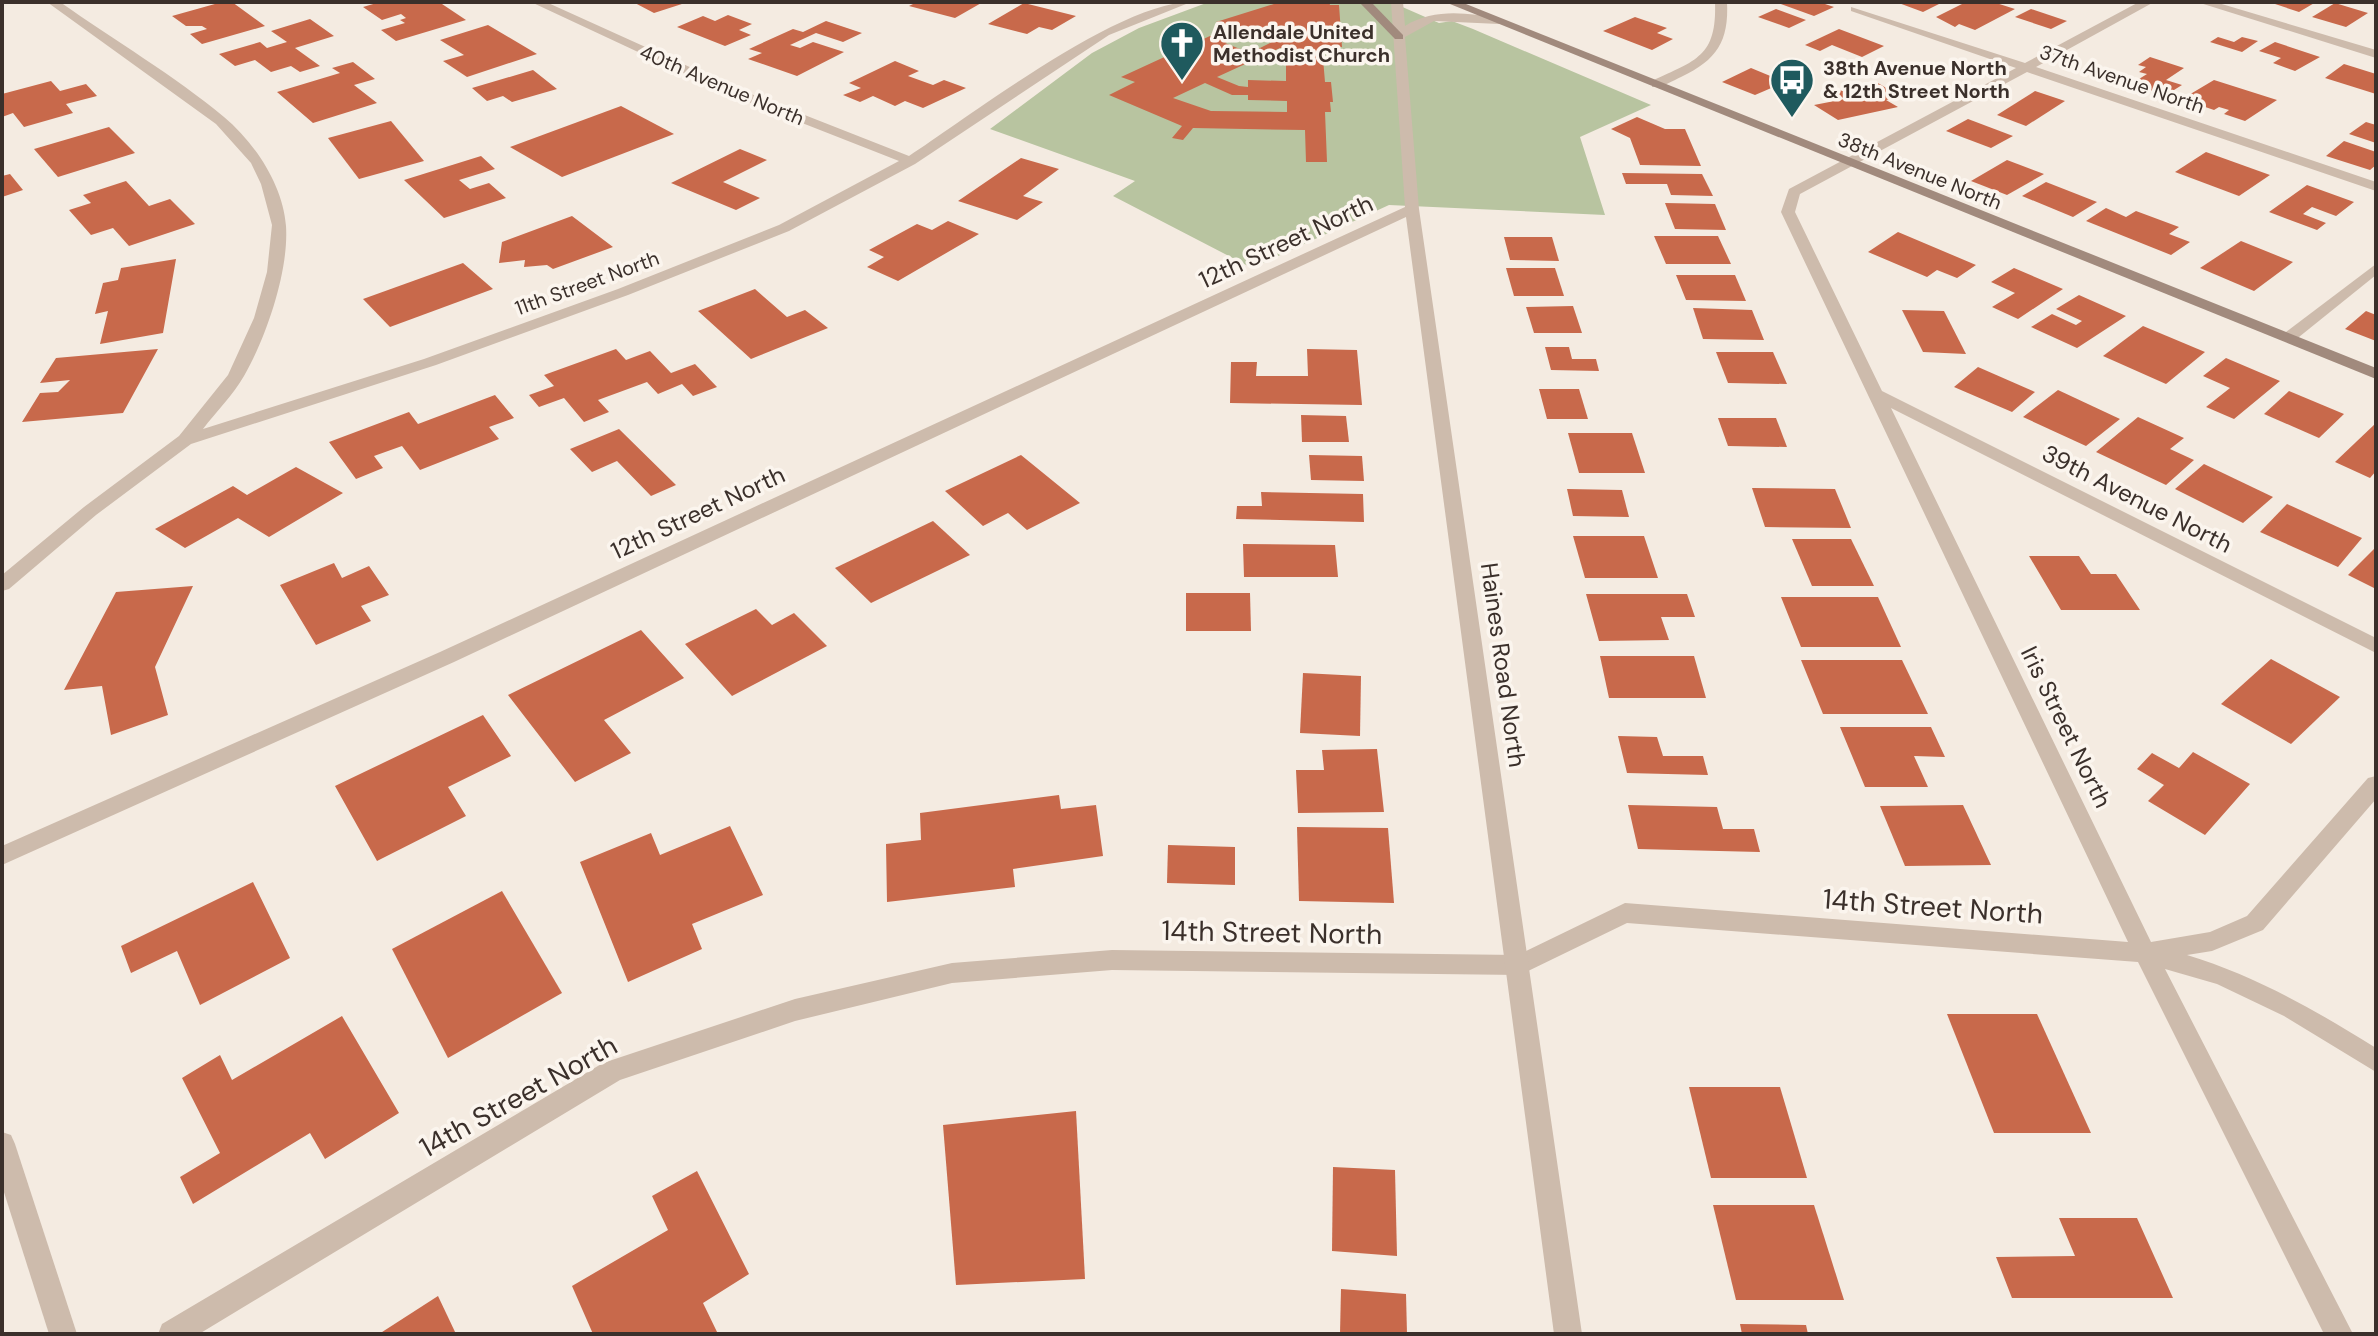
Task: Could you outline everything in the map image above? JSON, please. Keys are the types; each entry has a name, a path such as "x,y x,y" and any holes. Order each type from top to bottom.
{"main road":[{"path":"1365,2 1399,37"},
{"name":"38th Avenue North","path":"1451,2 2376,374"}],"street":[{"path":"53,2 221,121 257,162 268,184 279,225 274,272 262,318 236,376 185,440"},
{"name":"40th Avenue North","path":"537,2 732,91 910,161"},
{"name":"11th Street North","path":"2,585 90,511 185,440 430,362 623,292 784,228 910,161 1105,33 1185,2"},
{"name":"Haines Road North","path":"1397,2 1412,209 1520,965 1568,1334"},
{"path":"1656,84 1712,56 1724,30 1721,2"},
{"name":"37th Avenue North","path":"1868,2 1855,9 2376,187"},
{"path":"1846,163 2148,2"},
{"path":"2203,2 2376,54"},
{"path":"1399,37 1411,23 1425,18 1445,16 1499,21"},
{"name":"Iris Street North","path":"1846,163 1794,192 1788,212 2145,953 2339,1334"},
{"name":"12th Street North","path":"2,856 447,657 1412,209"},
{"path":"2288,338 2376,268"},
{"name":"39th Avenue North","path":"1876,394 2376,646"},
{"name":"14th Street North","path":"172,1334 612,1071 795,1010 952,973 1112,960 1520,965 1625,913 2145,953 2212,941 2255,923 2376,784"},
{"path":"2145,953 2223,976 2293,1009 2376,1061"},
{"path":"2,1144 63,1334"}],"green space":[{"path":"1209,2 1391,2 1439,23 1452,21 1473,29 1651,105 1580,137 1605,215 1389,205 1252,268 1113,196 1135,181 990,129 1092,53 1139,28"}],"building":[{"path":"232,2 265,26 202,44 190,34 207,29 186,26 172,16"},
{"path":"380,2 439,2 466,20 396,41 381,30 405,23 400,20 406,18 401,14 382,20 363,7"},
{"path":"633,2 685,2 685,3 654,13"},
{"path":"917,2 983,2 955,18 909,6"},
{"name":"Allendale United Methodist Church","path":"1280,2 1329,2 1330,5 1339,5 1342,47 1322,47 1325,82 1331,82 1333,102 1330,102 1331,112 1325,112 1327,162 1306,162 1305,130 1193,128 1183,140 1172,138 1182,126 1109,95 1135,82 1121,77 1210,36 1231,40 1225,43 1250,53 1276,40 1231,31 1216,22","holes":["1286,48 1286,81 1248,80 1248,87 1217,77","1205,83 1232,95 1248,95 1248,100 1287,101 1287,112 1211,111 1173,98"]},
{"path":"1775,2 1819,2 1834,7 1814,16"},
{"path":"1896,2 1943,2 1923,12"},
{"path":"1966,2 1993,2 2015,9 1975,30 1959,24 1955,27 1936,17"},
{"path":"2269,2 2316,2 2299,12"},
{"path":"1024,3 1076,16 1052,30 1039,27 1027,34 988,24"},
{"path":"2335,3 2368,13 2346,27 2312,17"},
{"path":"1776,9 1806,20 1789,28 1758,17"},
{"path":"2031,9 2067,21 2051,29 2015,17"},
{"path":"728,15 752,24 739,30 751,35 725,46 677,27 703,16 715,21"},
{"path":"1635,17 1667,28 1657,33 1673,39 1652,50 1603,31"},
{"path":"310,19 334,36 295,48 320,66 300,72 291,66 271,72 255,60 235,66 219,54 260,42 267,48 287,42 271,31"},
{"path":"826,21 862,33 843,42 816,33 790,45 800,48 813,42 844,52 797,76 748,59 762,53 749,49 793,29 803,32"},
{"path":"488,25 537,54 467,77 443,61 464,55 440,40"},
{"path":"1839,29 1884,46 1862,57 1832,45 1820,51 1805,45"},
{"path":"2218,37 2234,42 2242,37 2258,41 2242,52 2210,42"},
{"path":"2275,42 2320,57 2295,71 2273,63 2281,58 2259,51"},
{"path":"2150,57 2184,68 2166,80 2182,85 2166,95 2131,84 2147,74 2139,72 2146,67 2138,65"},
{"path":"895,61 919,71 908,76 933,85 944,80 966,88 923,108 905,101 895,106 873,96 860,102 843,95 861,88 849,83"},
{"path":"353,62 375,79 354,85 377,103 313,123 277,92 340,73 332,68"},
{"path":"2344,64 2376,74 2376,94 2325,78"},
{"path":"1751,68 1785,82 1755,95 1722,82"},
{"path":"533,70 557,89 512,102 503,96 487,101 472,88"},
{"path":"2214,80 2277,100 2245,121 2224,114 2229,110 2219,107 2214,110 2182,99"},
{"path":"51,81 60,91 86,84 97,96 66,104 73,113 24,127 13,113 2,117 2,94"},
{"path":"1878,83 1901,97 1886,100 1898,107 1838,120 1814,105 1845,99 1833,92"},
{"path":"2035,91 2065,101 2026,126 1997,115"},
{"path":"621,106 674,134 562,177 510,147"},
{"path":"1637,117 1665,129 1685,129 1701,166 1640,165 1630,138 1611,129"},
{"path":"1968,119 2013,136 1991,148 1946,131"},
{"path":"391,121 424,161 359,179 328,138"},
{"path":"2366,122 2376,125 2376,143 2349,134"},
{"path":"109,127 135,153 58,177 34,149"},
{"path":"2344,141 2376,152 2376,165 2370,170 2326,156"},
{"path":"740,149 767,160 723,182 760,198 736,210 671,183"},
{"path":"2206,152 2270,175 2239,196 2175,172"},
{"path":"481,156 495,169 459,180 470,189 489,183 506,198 444,218 404,180"},
{"path":"1021,158 1059,169 1023,196 1043,202 1017,220 958,201"},
{"path":"2007,160 2044,174 2007,195 1971,181"},
{"path":"1622,173 1702,174 1713,196 1671,195 1667,184 1626,184"},
{"path":"10,174 23,190 2,197 2,176"},
{"path":"126,181 149,206 170,199 195,224 129,246 113,228 91,235 69,210 91,203 83,195"},
{"path":"2046,182 2097,202 2073,217 2022,196"},
{"path":"2307,185 2354,202 2336,216 2312,207 2303,214 2326,223 2317,230 2269,212"},
{"path":"1665,203 1715,204 1726,230 1675,229"},
{"path":"2106,208 2126,217 2136,211 2179,227 2169,234 2190,242 2171,255 2086,221"},
{"path":"572,216 613,247 553,269 547,265 524,267 525,260 499,263 502,242"},
{"path":"948,221 979,234 898,281 867,267 884,257 869,250 917,224 932,230"},
{"path":"1898,232 1976,265 1957,278 1937,270 1927,277 1868,252"},
{"path":"1654,236 1718,236 1731,264 1666,264"},
{"path":"1504,237 1552,237 1559,261 1510,260"},
{"path":"2241,241 2293,262 2254,291 2200,268"},
{"path":"176,259 163,333 100,344 108,311 95,314 103,283 118,280 121,268"},
{"path":"463,263 493,289 390,327 363,299"},
{"path":"1506,268 1555,268 1564,296 1514,296"},
{"path":"2014,268 2063,289 2018,319 1992,307 2015,293 1991,282"},
{"path":"1676,275 1735,275 1746,301 1686,300"},
{"path":"755,289 787,317 805,310 828,328 751,359 698,311"},
{"path":"2079,295 2126,316 2077,348 2031,327 2052,314 2076,325 2082,321 2056,309"},
{"path":"1573,306 1582,333 1534,333 1526,307"},
{"path":"1693,308 1752,310 1764,340 1703,339"},
{"path":"1902,310 1944,311 1966,354 1923,352"},
{"path":"2366,311 2376,315 2376,341 2345,329"},
{"path":"2143,326 2205,352 2166,384 2103,356"},
{"path":"1545,347 1569,347 1572,359 1596,359 1599,371 1551,370"},
{"path":"158,349 123,413 22,422 40,393 58,392 70,380 40,383 56,358"},
{"path":"616,349 626,360 650,351 671,373 695,364 717,387 693,396 682,384 658,394 647,382 598,400 609,412 584,422 564,398 539,407 529,395 554,386 544,375"},
{"path":"1307,349 1357,350 1362,405 1230,403 1231,362 1257,362 1256,376 1308,376"},
{"path":"1716,352 1773,352 1787,384 1728,383"},
{"path":"2226,358 2280,381 2234,419 2206,407 2230,388 2203,376"},
{"path":"1978,367 2035,392 2012,412 1954,387"},
{"path":"1539,389 1579,389 1588,419 1547,419"},
{"path":"2058,390 2120,419 2086,446 2023,417"},
{"path":"2289,391 2344,414 2319,438 2264,414"},
{"path":"495,395 514,418 489,427 499,439 420,470 402,446 374,456 383,468 356,479 329,442 409,412 418,424"},
{"path":"1301,415 1346,416 1349,442 1302,442"},
{"path":"2138,417 2184,438 2170,449 2194,460 2166,485 2096,452"},
{"path":"1718,418 1776,418 1787,447 1728,446"},
{"path":"2376,423 2376,471 2370,478 2335,462"},
{"path":"619,429 676,485 651,496 617,461 592,472 570,449"},
{"path":"1568,433 1632,433 1645,473 1579,473"},
{"path":"1021,455 1080,503 1027,530 1008,513 983,526 945,491"},
{"path":"1309,455 1362,456 1364,481 1311,480"},
{"path":"2204,464 2273,497 2243,523 2175,489"},
{"path":"296,467 343,493 269,537 238,518 185,548 155,529 233,486 247,495"},
{"path":"1752,488 1835,489 1851,528 1765,527"},
{"path":"1567,489 1622,490 1629,517 1573,516"},
{"path":"1261,492 1363,494 1364,522 1236,519 1237,506 1262,506"},
{"path":"2287,504 2362,538 2338,567 2260,532"},
{"path":"933,521 970,555 871,603 835,568"},
{"path":"1573,536 1644,536 1658,578 1585,578"},
{"path":"1792,539 1851,539 1874,586 1812,586"},
{"path":"1243,544 1335,545 1338,577 1244,577"},
{"path":"2376,547 2376,589 2348,575"},
{"path":"2029,556 2079,556 2091,574 2116,574 2140,610 2061,610"},
{"path":"334,563 342,578 369,566 389,595 361,606 371,621 316,645 280,585"},
{"path":"193,586 155,667 168,715 111,735 102,686 64,690 116,592"},
{"path":"1186,593 1250,593 1251,631 1186,631"},
{"path":"1586,594 1687,594 1695,617 1661,617 1669,640 1599,641"},
{"path":"1781,597 1878,597 1901,647 1801,647"},
{"path":"756,609 772,625 794,613 827,646 732,696 685,644"},
{"path":"641,630 684,678 604,720 631,753 575,782 508,695"},
{"path":"1600,656 1694,656 1706,698 1609,698"},
{"path":"2271,659 2340,697 2291,744 2221,704"},
{"path":"1801,660 1902,660 1928,714 1823,714"},
{"path":"1303,673 1361,676 1360,736 1300,733"},
{"path":"483,715 511,756 448,787 466,816 377,861 335,786"},
{"path":"1840,727 1931,727 1945,757 1914,756 1928,787 1865,787"},
{"path":"1618,736 1657,737 1663,756 1703,756 1708,775 1627,773"},
{"path":"1377,749 1384,812 1298,813 1296,770 1324,770 1322,750"},
{"path":"2193,752 2250,784 2205,835 2148,801 2164,785 2137,769 2152,753 2179,768"},
{"path":"1059,795 1061,809 1096,805 1103,856 1013,869 1015,887 887,902 886,844 921,840 920,813"},
{"path":"1628,805 1717,807 1723,829 1754,829 1760,852 1638,849"},
{"path":"1963,805 1991,865 1905,866 1880,806"},
{"path":"730,826 763,895 692,924 702,949 628,982 580,862 651,833 660,855"},
{"path":"1297,827 1388,828 1394,903 1299,901"},
{"path":"1168,845 1235,847 1235,885 1167,883"},
{"path":"253,882 290,958 200,1005 177,951 131,973 121,946"},
{"path":"502,891 562,993 448,1058 392,949"},
{"path":"1947,1014 2037,1014 2091,1133 1994,1133"},
{"path":"342,1016 399,1113 325,1159 310,1133 193,1204 180,1177 220,1153 182,1078 220,1055 232,1080"},
{"path":"1689,1087 1780,1087 1807,1178 1711,1178"},
{"path":"1076,1111 1085,1279 956,1285 943,1125"},
{"path":"1333,1167 1395,1170 1397,1256 1332,1251"},
{"path":"697,1171 749,1274 703,1303 718,1334 593,1334 572,1286 668,1230 652,1196"},
{"path":"1713,1205 1814,1205 1844,1300 1736,1300"},
{"path":"2059,1218 2137,1218 2173,1298 2012,1298 1996,1257 2075,1256"},
{"path":"1341,1289 1406,1294 1407,1334 1340,1334"},
{"path":"438,1296 456,1334 379,1334"},
{"path":"1740,1324 1806,1325 1808,1334 1742,1334"}],"place":[{"name":"Allendale United Methodist Church","path":"1182,82"},
{"name":"38th Avenue North & 12th Street North","path":"1792,119"}]}
